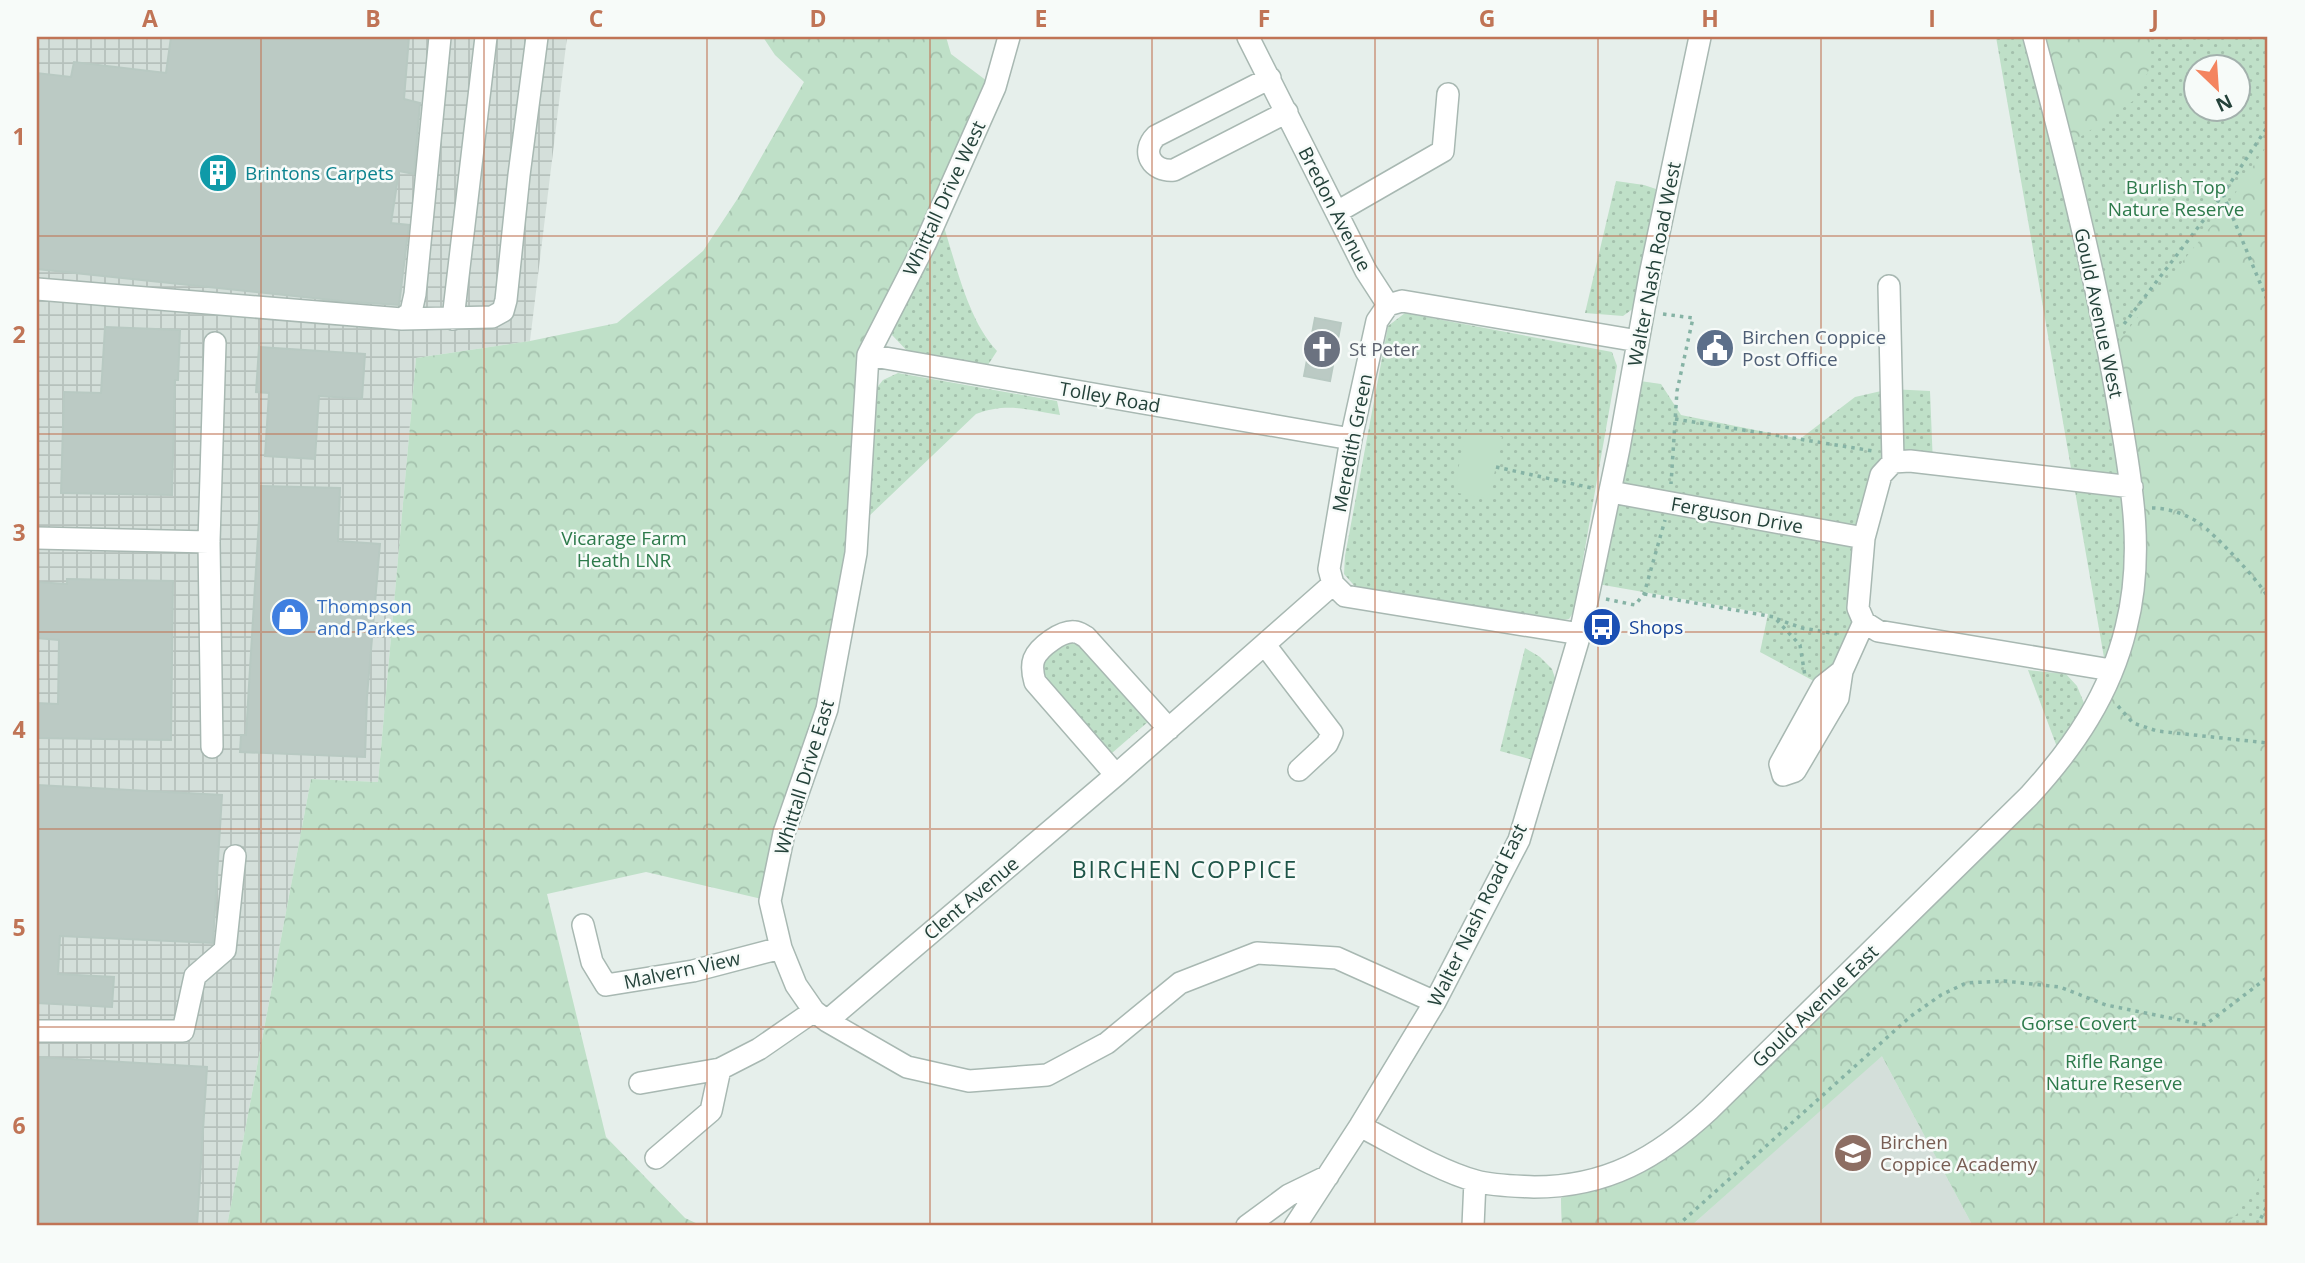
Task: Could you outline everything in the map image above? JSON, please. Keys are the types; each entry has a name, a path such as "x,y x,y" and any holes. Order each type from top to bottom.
{"street":[{"path":"402,319 411,312 415,294 440,37"},
{"path":"453,319 486,37"},
{"path":"37,289 402,319 492,317 503,311 537,37"},
{"name":"Whittall Drive West","path":"868,355 926,242 995,87 1009,37"},
{"name":"Bredon Avenue","path":"1248,37 1371,280 1388,305"},
{"name":"Walter Nash Road West","path":"1611,492 1643,311 1700,37"},
{"name":"Gould Avenue West","path":"2034,37 2062,141 2108,345 2133,497 2136,548 2132,593"},
{"path":"1270,78 1156,136 1149,143 1150,159 1156,167 1164,171 1174,170 1287,111"},
{"path":"1337,212 1443,151 1448,94"},
{"path":"1889,286 1893,458 1881,475 1864,538 1858,608 1864,622 1878,631 2109,678"},
{"path":"1388,305 1402,301 1638,341"},
{"name":"Meredith Green","path":"1333,584 1329,569 1351,439 1377,321 1388,305"},
{"path":"212,747 209,542 215,342"},
{"name":"Tolley Road","path":"868,355 1351,439"},
{"name":"Whittall Drive East","path":"868,355 856,553 827,709 784,833 769,901 781,948 796,985 820,1016 907,1067 969,1081 1048,1074 1107,1043 1180,983 1257,953 1337,958 1435,1002"},
{"path":"1893,458 2133,497"},
{"name":"Ferguson Drive","path":"1611,492 1864,538"},
{"name":"Walter Nash Road East","path":"1295,1226 1360,1126 1435,1002 1519,840 1580,634 1611,492"},
{"path":"37,538 209,542"},
{"path":"1333,584 1345,596 1580,634"},
{"name":"Clent Avenue","path":"640,1083 720,1069 820,1016 1115,775 1333,584"},
{"name":"Gould Avenue East","path":"1360,1126 1475,1181 1518,1186 1554,1187 1609,1176 1630,1167 1682,1135 2052,771 2079,735 2109,678 2126,629 2132,593"},
{"path":"1842,671 1823,686 1815,700 1780,764 1783,775 1796,771 1838,698 1842,671 1864,622"},
{"path":"1115,775 1035,682 1032,669 1034,658 1046,646 1060,635 1075,631 1086,637 1168,729"},
{"path":"1265,645 1332,733 1328,744 1299,770"},
{"path":"37,1031 183,1031 195,976 225,950 235,856"},
{"name":"Malvern View","path":"583,925 592,962 606,985 693,971 781,948"},
{"path":"656,1158 711,1111 720,1069"},
{"path":"1247,1226 1289,1195 1329,1175"},
{"path":"1474,1226 1475,1181"}],"path":[{"path":"2108,345 2223,194 2268,127"},
{"path":"2223,194 2268,302"},
{"path":"1604,598 1634,605 1644,594 1670,503 1677,391 1693,318 1643,311"},
{"path":"1675,419 1893,458"},
{"path":"1496,467 1611,492"},
{"path":"2133,497 2199,523 2244,568 2268,597"},
{"path":"1644,594 1774,617 1802,628 1836,633 1844,640"},
{"path":"1774,617 1800,645 1807,691 1815,700"},
{"path":"2109,678 2120,708 2133,723 2157,731 2268,743"},
{"path":"1677,1226 1911,1016 1941,995 1966,983 2004,981 2060,987 2106,1005 2205,1026 2268,977"},
{"path":"2257,1226 2268,1204"}],"shaded area":[{"path":"37,37 567,37 530,341 416,358 378,782 311,779 227,1226 37,1226"},
{"name":"Birchen Coppice Academy","path":"1882,1056 1973,1226 1691,1226 1853,1080"}],"green space":[{"name":"Vicarage Farm Heath LNR","path":"763,37 946,37 951,54 995,87 868,355 856,553 770,901 646,872 547,894 606,1137 685,1218 702,1226 227,1226 311,779 378,782 416,358 530,341 617,323 703,251 738,198 804,82 775,55"},
{"path":"1996,37 2268,37 2268,1226 1973,1226 1882,1056 1853,1080 1562,1226 1561,1198 1601,1187 1669,1153 1874,960 2110,692"},
{"path":"2042,37 2150,37 2151,66 2133,101 2070,144"},
{"name":"Gorse Covert","path":"2268,144 2268,1162 2237,1214 2224,1226 1973,1226 1882,1056 1691,1226 1562,1226 1561,1198 1601,1187 1669,1153 2025,808 2135,631 2114,347 2224,210"},
{"path":"1616,181 1656,189 1634,308 1623,316 1585,313"},
{"path":"942,221 970,307 997,351 986,368 913,357 892,335 893,321"},
{"path":"1405,313 1612,352 1617,366 1574,611 1569,619 1557,621 1359,591 1344,574 1345,556 1388,326"},
{"path":"898,373 1057,401 1060,415 1008,408 976,414 868,517 875,390 883,380"},
{"path":"1633,380 1661,384 1681,415 1800,439 1855,397 1890,389 1930,391 1933,465 1881,475 1864,622 1823,686 1760,652 1768,614 1592,583"},
{"path":"1467,429 1502,437 1489,499 1453,492"},
{"path":"1073,640 1082,643 1149,721 1112,753 1041,676 1042,661 1064,643"},
{"path":"1525,648 1540,657 1552,669 1557,684 1533,760 1500,751"},
{"path":"2028,670 2066,674 2077,686 2084,703 2076,722 2057,747"}],"building":[{"name":"Brintons Carpets","path":"171,37 409,37 404,99 420,103 414,174 399,171 391,223 409,225 399,305 37,269 37,73 71,77 74,62 166,73"},
{"name":"St Peter","path":"1315,318 1341,323 1330,381 1304,376"},
{"path":"105,327 180,330 178,380 175,380 172,495 61,493 64,392 101,393"},
{"path":"259,347 365,354 362,399 319,396 315,459 265,456 269,393 256,392"},
{"path":"261,486 340,488 338,541 380,544 367,697 365,757 240,752 241,735 246,735"},
{"path":"67,579 173,581 171,740 37,738 37,703 58,704 59,640 37,638 37,582 67,584"},
{"path":"37,785 222,795 213,943 60,936 58,974 114,977 112,1007 37,1003"},
{"path":"37,1057 207,1067 197,1226 37,1226"}],"place":[{"name":"Brintons Carpets","path":"218,173"},
{"name":"Birchen Coppice Post Office","path":"1715,348"},
{"name":"St Peter","path":"1322,349"},
{"name":"Thompson and Parkes","path":"290,617"},
{"name":"Shops","path":"1602,627"},
{"name":"Birchen Coppice Academy","path":"1853,1153"}],"district":[{"name":"BIRCHEN COPPICE","path":"1185,870"}],"park label":[{"name":"Burlish Top Nature Reserve","path":"2176,198"},
{"name":"Rifle Range Nature Reserve","path":"2114,1072"}]}
